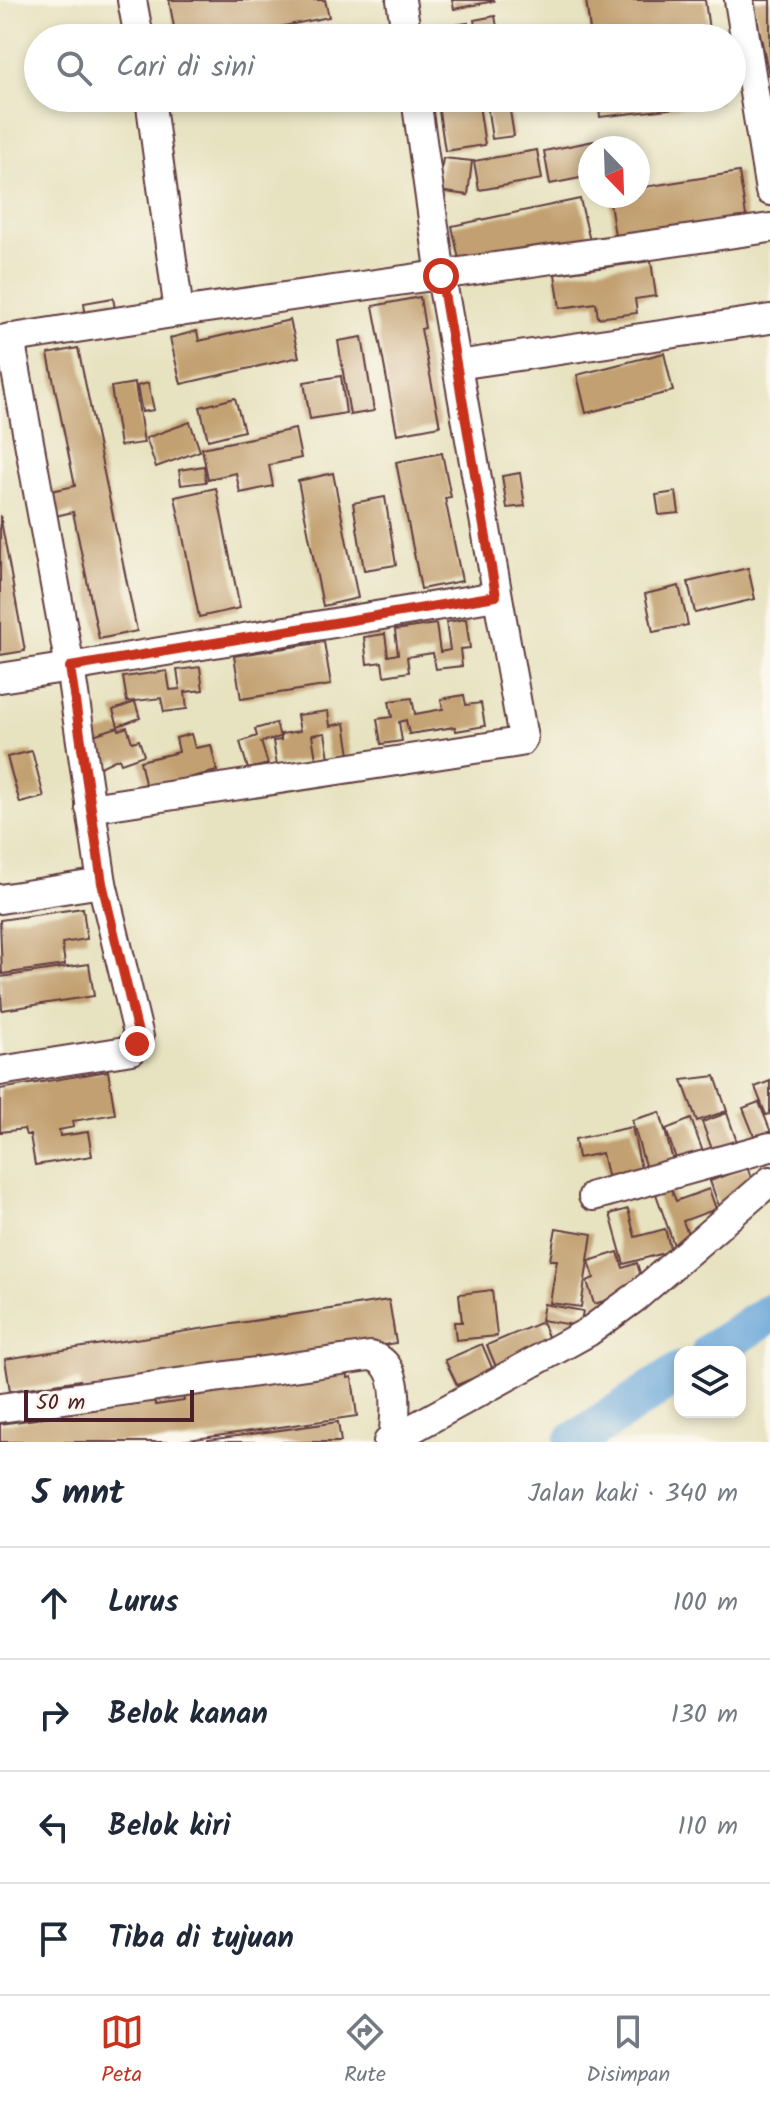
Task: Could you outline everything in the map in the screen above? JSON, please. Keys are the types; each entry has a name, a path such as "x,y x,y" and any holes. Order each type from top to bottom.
{"street":[{"path":"132,0 136,24"},
{"path":"401,0 405,24"},
{"path":"739,0 743,24"},
{"path":"746,43 770,191"},
{"path":"152,112 179,312"},
{"path":"90,808 520,742 525,732 496,596 441,276 418,112"},
{"path":"0,1071 132,1050 139,1037 102,883 70,667 5,339 770,228"},
{"path":"457,365 770,319"},
{"path":"0,678 496,596"},
{"path":"0,899 102,883"},
{"path":"593,1196 770,1147"},
{"path":"391,1441 588,1332 636,1297 770,1181"},
{"path":"0,1408 370,1356 380,1358 388,1365 397,1408 391,1441"}],"building":[{"path":"169,0 325,0 329,17 294,24 173,24"},
{"path":"452,0 493,0 494,1 454,9"},
{"path":"586,0 705,0 708,24 589,24"},
{"path":"753,0 770,0 770,75 769,75"},
{"path":"495,16 496,24 475,24 474,20"},
{"path":"439,112 480,112 485,145 445,151"},
{"path":"488,112 510,112 514,136 492,139"},
{"path":"599,112 643,112 600,117"},
{"path":"578,144 578,178 550,184 544,151"},
{"path":"537,150 542,179 479,190 474,161"},
{"path":"443,158 472,161 468,195 438,191"},
{"path":"739,172 747,222 616,243 611,208 650,208 650,186"},
{"path":"578,199 590,241 461,269 452,226"},
{"path":"651,261 656,296 635,299 637,313 598,318 596,303 560,308 555,274"},
{"path":"420,297 425,328 421,329 440,426 397,434 373,306"},
{"path":"113,298 116,314 86,319 84,303"},
{"path":"290,320 299,357 181,384 170,338 197,331 199,341"},
{"path":"362,337 374,411 350,415 338,341"},
{"path":"78,348 137,631 99,639 73,512 51,517 46,492 75,486 48,354"},
{"path":"664,353 673,391 586,413 577,375"},
{"path":"341,376 346,413 310,419 304,382"},
{"path":"135,383 144,443 120,446 111,387"},
{"path":"148,383 154,410 142,412 137,386"},
{"path":"235,398 244,431 208,440 200,407"},
{"path":"190,422 200,451 156,467 146,438"},
{"path":"295,429 301,458 269,465 273,486 240,493 236,473 208,479 202,448"},
{"path":"442,453 451,497 445,498 462,581 421,589 396,462"},
{"path":"204,466 206,482 181,485 179,470"},
{"path":"333,473 358,598 323,606 298,481"},
{"path":"520,473 525,506 507,508 502,476"},
{"path":"216,488 240,608 199,617 175,497"},
{"path":"676,492 679,513 659,515 656,495"},
{"path":"385,497 396,565 364,570 353,503"},
{"path":"0,515 25,651 0,655"},
{"path":"748,568 755,599 695,613 688,582"},
{"path":"679,586 688,625 653,632 645,594"},
{"path":"466,619 470,648 460,649 462,666 436,669 433,653 407,657 409,672 384,676 382,662 367,664 364,637 385,634 388,656 398,654 395,630 436,624 440,652 450,650 446,622"},
{"path":"324,642 331,685 241,699 234,656"},
{"path":"200,667 203,690 185,692 187,709 164,712 161,698 127,702 123,677 167,671 170,690 180,689 177,670"},
{"path":"464,695 466,705 481,703 485,726 409,734 406,720 399,722 402,741 381,744 377,719 392,717 389,701 412,698 415,714 443,709 441,699"},
{"path":"135,702 140,718 118,726 113,710"},
{"path":"328,711 330,726 345,723 350,755 329,758 325,733 312,735 316,759 277,765 273,741 281,740 281,734 300,731 297,715"},
{"path":"276,723 280,737 261,742 268,764 248,769 240,742 257,736 255,729"},
{"path":"118,727 119,730 127,727 132,742 139,740 144,755 121,763 119,758 90,772 87,737"},
{"path":"191,734 195,748 211,745 217,771 146,788 140,761 179,752 176,738"},
{"path":"32,751 44,797 20,803 7,757"},
{"path":"83,908 87,939 62,943 65,965 2,974 0,920"},
{"path":"89,964 94,996 2,1010 0,977"},
{"path":"108,1071 115,1114 73,1121 74,1127 59,1130 60,1136 88,1132 92,1156 35,1165 30,1135 26,1135 24,1129 0,1132 0,1089"},
{"path":"715,1076 727,1111 697,1121 682,1080"},
{"path":"770,1081 770,1114 766,1115 755,1087"},
{"path":"759,1102 770,1130 770,1144 759,1148 743,1108"},
{"path":"660,1112 675,1168 648,1176 632,1120"},
{"path":"727,1113 740,1151 716,1160 702,1122"},
{"path":"691,1119 703,1152 677,1162 666,1129"},
{"path":"632,1127 642,1173 608,1180 602,1153 578,1158 575,1139"},
{"path":"747,1167 756,1191 719,1206 710,1181"},
{"path":"671,1189 676,1201 709,1189 716,1209 683,1221 691,1242 675,1248 656,1194"},
{"path":"628,1209 635,1237 665,1229 671,1251 624,1264 610,1214"},
{"path":"556,1228 592,1234 581,1307 550,1303 557,1260 550,1260"},
{"path":"618,1252 623,1268 637,1263 643,1284 620,1291 621,1296 594,1304 587,1281 594,1278 589,1261"},
{"path":"492,1290 497,1336 456,1340 454,1322 462,1322 459,1294"},
{"path":"389,1300 396,1343 82,1392 80,1380 10,1391 5,1359"},
{"path":"544,1304 583,1311 580,1326 541,1320"},
{"path":"542,1322 551,1344 496,1367 487,1345"},
{"path":"482,1344 493,1370 457,1385 445,1360"},
{"path":"347,1372 348,1378 352,1377 357,1416 174,1442 0,1442 0,1424 37,1419 36,1416 142,1403 142,1400 154,1398 155,1405 184,1401 183,1396"},
{"path":"338,1422 341,1442 208,1442 208,1440"}],"waterway":[{"path":"720,1346 770,1313"},
{"path":"574,1442 674,1376"}],"route":[{"path":"137,1044 139,1037 102,883 70,667 496,596 441,276"}]}
